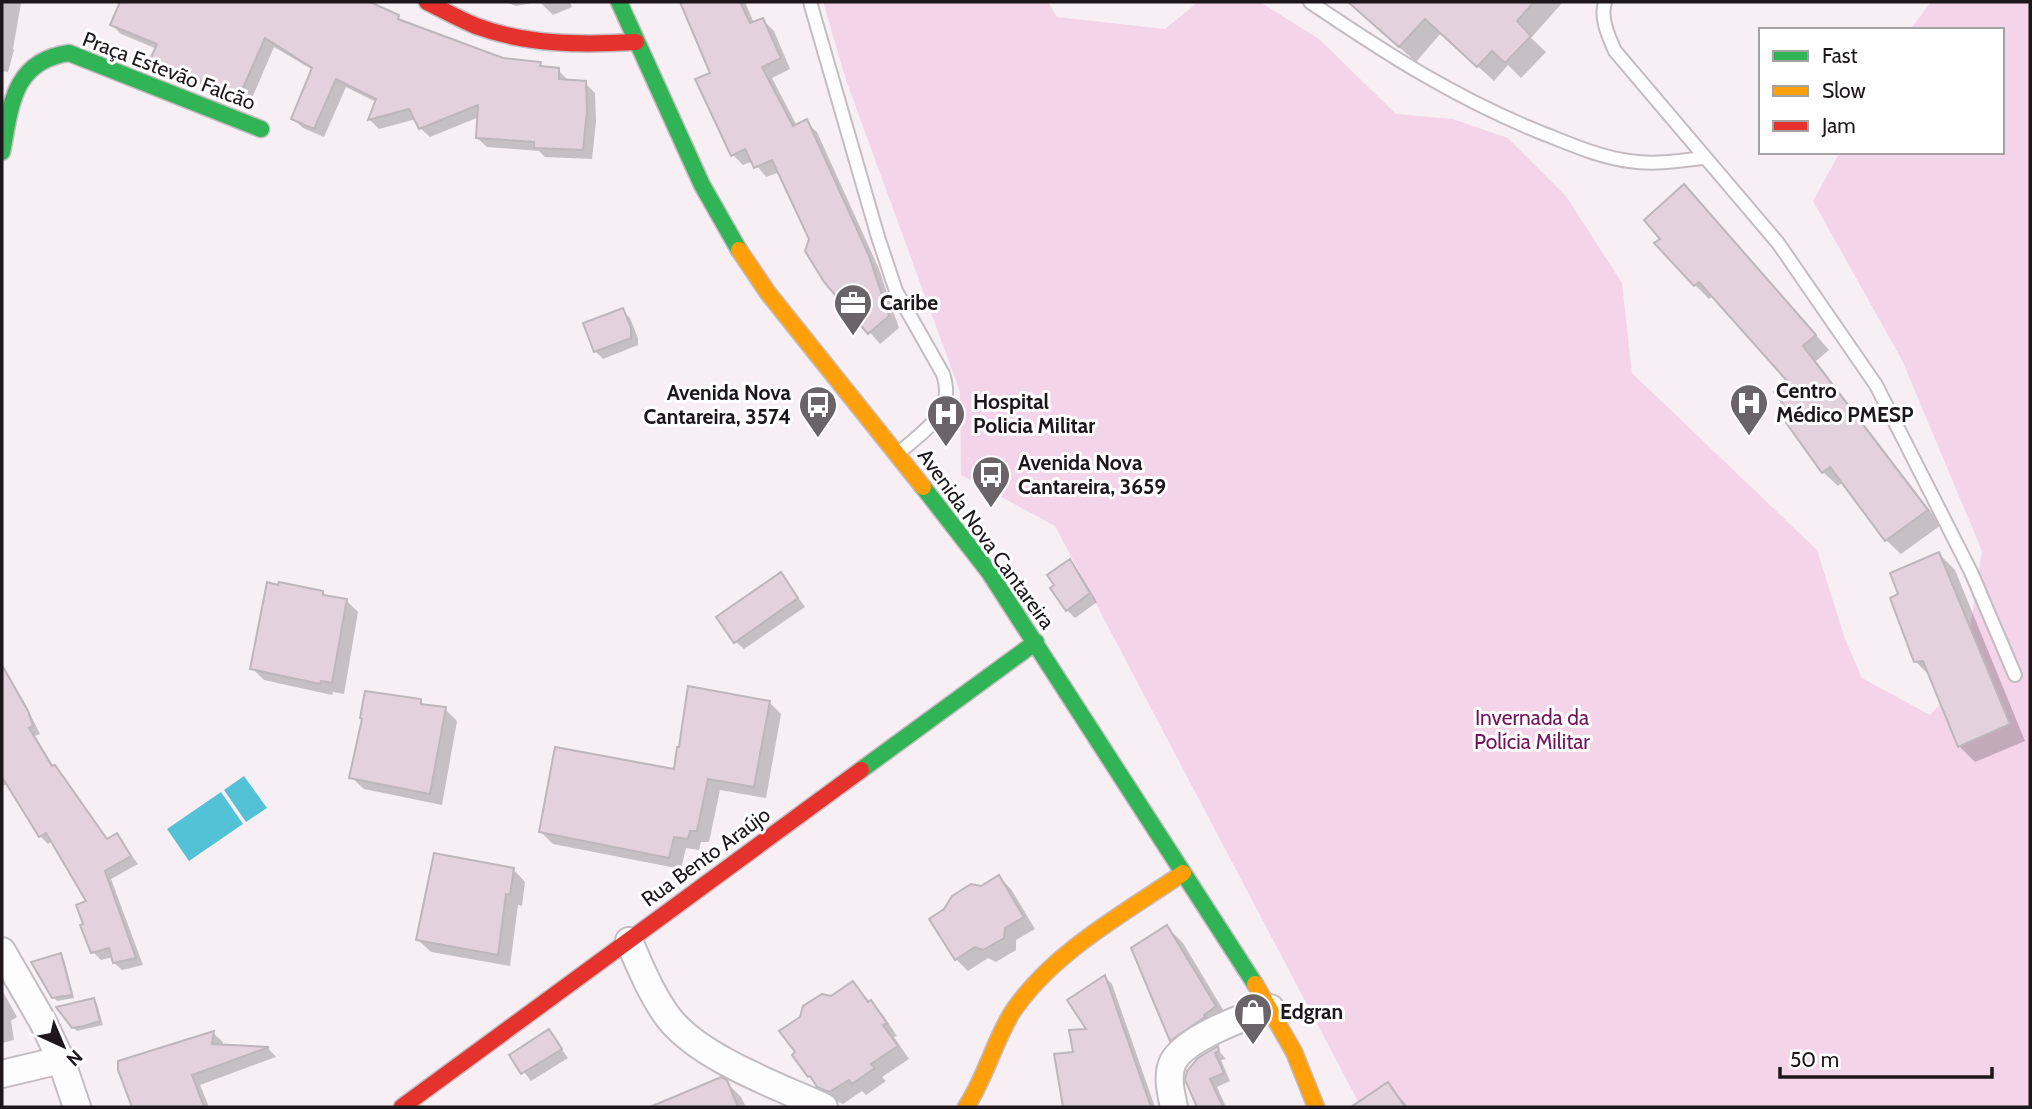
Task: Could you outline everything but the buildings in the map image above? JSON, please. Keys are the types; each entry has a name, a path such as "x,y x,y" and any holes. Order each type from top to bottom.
{"street":[{"path":"427,2 476,26 534,41 588,45 636,42"},
{"name":"Avenida Nova Cantareira","path":"619,2 702,186 727,232 768,293 989,572 1270,1008 1294,1052 1316,1107"},
{"name":"Praça Estevão Falcão","path":"3,145 14,98 23,78 38,60 56,53 69,54 261,129"},
{"name":"Rua Bento Araújo","path":"402,1107 1036,642"},
{"path":"966,1107 975,1096 1000,1035 1018,1004 1044,974 1183,873"},
{"path":"629,941 654,995 669,1019 698,1044 731,1064 824,1107"},
{"path":"2,951 43,1022 61,1060 77,1107"},
{"path":"1174,1107 1170,1077 1172,1064 1177,1057 1190,1045 1231,1021 1270,1008"},
{"path":"2,1074 61,1060"}],"lane":[{"path":"810,2 896,291 943,374 947,387 946,402 939,416 898,454"},
{"path":"1310,2 1438,85 1499,116 1575,146 1628,161 1658,163 1703,158"},
{"path":"1605,2 1605,26 1615,51 1703,158 1778,243 1876,386 1971,572 2015,675"}],"green space":[{"name":"Invernada da Polícia Militar","path":"823,2 1048,2 1057,17 1165,29 1198,2 1260,2 1319,39 1396,114 1453,119 1508,138 1566,196 1622,283 1632,373 1817,550 1845,639 1862,678 1930,715 1962,680 1982,551 1902,360 1813,201 1839,154 2004,154 2004,28 1912,28 1931,2 2030,2 2030,1107 1361,1107 1055,526 961,475 960,392 846,80"}],"water":[{"path":"244,776 267,808 246,822 224,790"},
{"path":"221,792 243,824 189,861 167,829"}],"traffic: fast":[{"path":"619,2 702,185 739,250"},
{"path":"2,152 12,102 26,75 36,65 69,53 261,129"},
{"path":"923,487 989,572 1255,984"},
{"path":"861,770 1036,642"}],"traffic: slow":[{"path":"739,250 768,293 923,487"},
{"path":"966,1107 1006,1023 1030,989 1092,934 1183,873"},
{"path":"1255,984 1294,1052 1316,1107"}],"traffic: jam":[{"path":"427,2 476,26 515,37 575,43 636,42"},
{"path":"402,1107 861,770"}],"place":[{"name":"Caribe","path":"853,337"},
{"name":"Centro Médico PMESP","path":"1749,437"},
{"name":"Avenida Nova Cantareira, 3574","path":"818,439"},
{"name":"Hospital Policia Militar","path":"946,448"},
{"name":"Avenida Nova Cantareira, 3659","path":"991,509"},
{"name":"Edgran","path":"1253,1046"}]}
